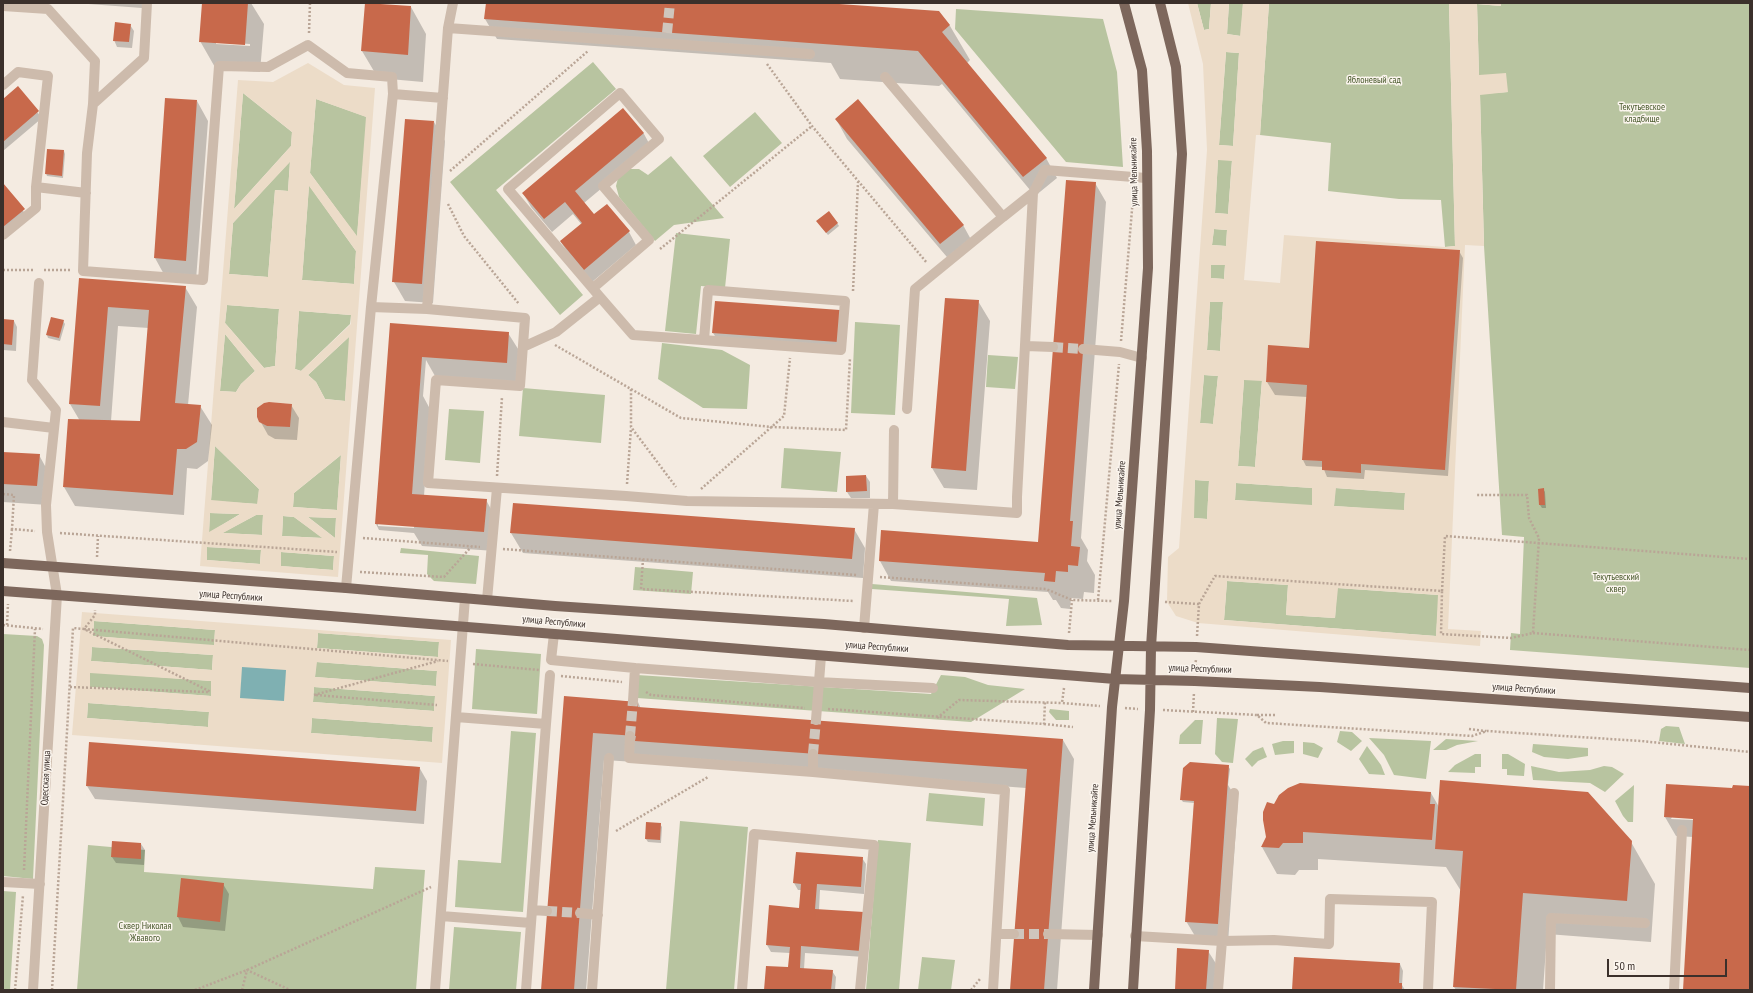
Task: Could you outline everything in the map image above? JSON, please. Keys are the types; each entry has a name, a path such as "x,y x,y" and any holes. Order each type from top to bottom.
{"main road":[{"name":"улица Мельникайте","path":"1094,990 1112,707 1120,646 1148,268 1146,178 1147,151 1142,70 1124,3"},
{"path":"1133,990 1135,936 1150,710 1151,647 1182,154 1176,67 1160,3"},
{"name":"улица Республики","path":"6,564 346,588 1068,645 1196,647 1750,688"},
{"name":"улица Республики","path":"3,591 463,626 821,656 956,665 1115,679 1151,679 1320,687 1750,718"}],"street":[{"path":"93,104 144,58 147,3"},
{"path":"427,309 448,28 453,3"},
{"path":"3,6 48,10 95,61 93,104 87,153 84,271 203,280 219,66 268,67 308,45 348,73 392,77 393,94 371,307 346,588"},
{"path":"448,28 666,38 758,51 810,54"},
{"path":"3,85 18,72 48,76 36,187 36,208 3,235"},
{"path":"885,77 1002,217"},
{"path":"593,288 649,240 603,186 659,139 620,93 508,189 633,335 841,350 845,301 708,290 704,340"},
{"path":"393,94 443,98"},
{"path":"907,410 915,289 1033,193 1045,170 1146,178"},
{"path":"36,187 86,193"},
{"path":"371,307 427,309 525,318 520,386 436,380 428,483 687,501 893,504 1017,513 1033,193"},
{"name":"Одесская улица","path":"33,990 57,595 47,532 46,505 56,410 32,380 39,283"},
{"path":"523,347 546,338 556,332 600,297"},
{"path":"1026,346 1053,347"},
{"path":"1083,350 1120,352 1142,358"},
{"path":"3,422 54,428"},
{"path":"893,504 894,430"},
{"path":"487,600 497,488"},
{"path":"864,628 874,504"},
{"path":"435,990 465,598"},
{"path":"554,634 551,660 818,682 932,688"},
{"path":"816,720 821,656"},
{"path":"633,701 635,668"},
{"path":"526,990 550,675"},
{"path":"456,717 546,724"},
{"path":"630,736 629,758 813,772 1005,790 998,934 993,990"},
{"path":"813,754 813,772"},
{"path":"592,990 609,758"},
{"path":"1218,990 1234,793"},
{"path":"1674,990 1682,830"},
{"path":"742,990 754,834 874,845 860,990"},
{"path":"3,882 40,884"},
{"path":"1135,936 1222,941 1274,940 1328,944 1330,899 1432,902 1428,990"},
{"path":"532,910 547,911"},
{"path":"580,913 598,915"},
{"path":"441,916 531,923"},
{"path":"1550,990 1551,918 1645,923"},
{"path":"998,934 1014,934"},
{"path":"1048,934 1098,935"}],"path":[{"path":"308,45 310,3"},
{"path":"758,51 812,126 935,272"},
{"path":"649,240 658,250 812,126"},
{"path":"1098,600 1135,177"},
{"path":"546,338 560,349 632,389 626,496"},
{"path":"631,427 687,501 784,416 791,346"},
{"path":"497,488 502,385"},
{"path":"3,494 14,495 12,529 6,564"},
{"path":"1478,495 1528,495 1529,518 1539,538 1533,633"},
{"path":"12,529 340,553 348,564 358,572 444,577 472,546"},
{"path":"97,570 96,557 98,536"},
{"path":"1750,559 1445,536 1441,634 1511,638 1533,633 1750,650"},
{"path":"350,537 1046,589 1072,600"},
{"path":"96,557 104,558"},
{"path":"643,559 641,589 866,602"},
{"path":"1199,604 1215,576 1442,591"},
{"path":"84,629 95,615 96,598"},
{"path":"3,625 35,629 24,883 15,990"},
{"path":"52,990 73,628 440,661 314,695 437,705"},
{"path":"70,687 211,692 84,629"},
{"path":"460,662 537,669 550,675 634,684 650,695 817,709 1073,727"},
{"path":"937,718 959,700 1062,703"},
{"path":"1044,724 1045,702"},
{"path":"1074,704 1150,710 1277,715"},
{"path":"1257,715 1266,723 1472,736 1487,731"},
{"path":"1469,729 1750,752"},
{"path":"603,838 728,766"},
{"path":"195,990 246,970 437,884"},
{"path":"242,990 246,970"},
{"path":"246,970 290,990"}],"green space":[{"path":"1197,3 1211,3 1209,29 1204,30"},
{"path":"1229,3 1243,3 1241,36 1227,34"},
{"name":"Яблоневый сад","path":"1269,3 1449,3 1455,246 1445,247 1441,200 1399,199 1328,191 1331,143 1260,135"},
{"name":"Текутьевское кладбище","path":"1501,3 1750,3 1750,668 1510,650 1511,633 1520,634 1524,537 1502,535 1484,246 1480,94 1508,92 1479,76 1477,4 1501,6"},
{"path":"956,9 1103,19 1117,72 1123,167 1066,162 955,29"},
{"path":"1226,52 1239,53 1233,146 1219,145"},
{"path":"593,62 616,89 496,190 583,295 560,315 450,182"},
{"path":"243,93 292,132 291,146 234,209"},
{"path":"316,99 367,117 357,237 310,173"},
{"path":"755,112 782,143 730,187 703,156"},
{"path":"671,156 724,218 674,225 655,241 619,197 616,186 618,178 629,169 639,169 648,175"},
{"path":"1218,159 1232,160 1228,214 1215,213"},
{"path":"290,161 288,191 275,190 268,277 229,274 233,223"},
{"path":"309,185 356,251 354,284 302,280"},
{"path":"1214,229 1227,230 1226,246 1212,245"},
{"path":"676,233 730,239 725,288 701,286 696,334 665,331"},
{"path":"1211,265 1225,265 1224,279 1210,278"},
{"path":"1210,301 1223,302 1220,351 1207,350"},
{"path":"227,305 279,309 275,366 264,368 225,323"},
{"path":"299,311 351,315 350,324 301,371 295,369"},
{"path":"855,322 900,325 895,415 851,413"},
{"path":"225,334 255,371 241,384 236,392 220,391"},
{"path":"350,336 345,401 325,399 316,382 308,375"},
{"path":"662,343 722,350 750,365 747,409 703,408 658,379"},
{"path":"988,355 1018,357 1015,389 986,387"},
{"path":"1204,375 1218,376 1213,424 1200,423"},
{"path":"1244,379 1262,380 1255,467 1238,466"},
{"path":"523,388 605,395 601,443 519,436"},
{"path":"449,409 484,411 480,463 445,460"},
{"path":"215,446 259,489 258,504 211,501"},
{"path":"784,448 841,452 837,492 781,488"},
{"path":"341,455 337,510 293,507 294,493"},
{"path":"1195,480 1209,481 1207,519 1193,518"},
{"path":"1236,483 1313,488 1312,506 1235,500"},
{"path":"1335,488 1405,493 1404,511 1334,506"},
{"path":"210,513 240,514 209,533"},
{"path":"256,515 263,515 262,535 222,533"},
{"path":"283,516 294,517 323,538 282,536"},
{"path":"308,517 336,518 335,538"},
{"path":"207,547 261,550 260,564 206,560"},
{"path":"401,548 479,556 476,584 434,581 427,574 428,555 400,553"},
{"path":"281,552 334,556 333,570 280,566"},
{"path":"635,567 693,572 691,594 633,590"},
{"path":"1227,581 1288,585 1286,615 1335,618 1337,588 1439,595 1436,636 1224,620"},
{"path":"872,584 1037,598 1042,625 1006,626 1009,599 872,589"},
{"path":"94,621 215,630 214,646 93,636"},
{"path":"318,633 439,642 438,657 317,648"},
{"path":"3,634 37,636 42,639 44,645 33,879 3,876"},
{"path":"92,647 213,655 212,670 91,661"},
{"path":"476,649 541,654 537,714 472,709"},
{"path":"316,662 437,671 436,686 315,677"},
{"path":"90,672 212,681 211,696 89,687"},
{"path":"637,675 931,694 941,675 965,677 988,685 1025,689 971,722 637,698"},
{"path":"314,687 435,696 434,711 313,702"},
{"path":"88,703 209,712 208,727 87,718"},
{"path":"1050,709 1069,711 1069,720 1056,720 1049,712"},
{"path":"312,718 433,727 432,742 311,733"},
{"path":"1217,718 1238,719 1233,763 1222,762 1215,754"},
{"path":"1195,720 1203,720 1201,744 1179,744 1180,735"},
{"path":"1666,726 1679,727 1685,744 1659,741 1661,729"},
{"path":"511,731 536,733 523,912 455,907 458,860 501,863"},
{"path":"1340,731 1352,732 1362,741 1351,751 1337,742"},
{"path":"1369,738 1431,741 1426,779 1394,775 1384,755"},
{"path":"1446,739 1478,741 1457,745 1446,750 1433,750"},
{"path":"1283,741 1294,741 1294,753 1275,755 1272,744"},
{"path":"1303,742 1314,743 1323,748 1318,758 1303,754"},
{"path":"1533,744 1588,748 1588,756 1568,759 1544,757 1532,752"},
{"path":"1367,746 1381,765 1385,775 1369,774 1359,759"},
{"path":"1263,747 1267,757 1258,761 1252,767 1245,759 1253,751"},
{"path":"1475,754 1481,754 1481,767 1475,767 1475,773 1448,772 1455,765"},
{"path":"1502,754 1508,754 1525,764 1524,776 1507,775 1507,769 1502,769"},
{"path":"1531,766 1559,772 1590,770 1604,766 1612,767 1624,774 1605,792 1590,783 1533,780"},
{"path":"1634,785 1633,822 1628,822 1615,801"},
{"path":"929,793 985,798 983,826 926,821"},
{"path":"680,821 748,827 734,990 666,990"},
{"path":"878,840 911,843 899,990 866,990"},
{"name":"Сквер Николая Жвавого","path":"88,845 145,850 144,872 373,889 375,867 425,870 416,990 77,990"},
{"path":"3,891 16,892 10,990 3,990"},
{"path":"454,927 521,932 516,990 449,990"},
{"path":"922,957 955,960 951,990 918,990"}],"shaded area":[{"path":"1188,3 1197,3 1204,30 1209,29 1211,3 1229,3 1227,34 1240,36 1243,3 1269,3 1260,135 1256,135 1244,280 1280,283 1284,235 1445,247 1455,246 1449,3 1501,3 1501,6 1477,4 1479,75 1506,73 1508,92 1480,95 1484,246 1465,245 1448,629 1481,631 1480,646 1198,623 1176,616 1167,602 1168,557 1179,548 1207,150 1203,64","holes":["1226,52 1239,53 1233,146 1219,145","1218,160 1232,161 1228,214 1215,213","1214,229 1227,230 1226,246 1212,245","1317,241 1460,250 1445,469 1361,464 1360,473 1322,470 1322,461 1302,460 1307,385 1266,382 1268,346 1309,348","1211,265 1225,265 1224,279 1211,278","1210,302 1223,302 1220,351 1207,350","1204,375 1218,376 1213,424 1200,423","1244,380 1262,381 1255,467 1238,466","1195,480 1209,481 1207,519 1194,518","1236,483 1312,488 1312,505 1235,500","1336,488 1405,493 1404,510 1334,506","1227,581 1288,585 1286,615 1335,618 1338,588 1438,595 1436,636 1224,620"]},
{"path":"308,63 344,85 375,88 338,577 200,566 238,80 273,82","holes":["243,93 292,132 291,146 234,209","316,99 366,117 357,236 310,173","290,162 288,191 275,190 268,277 229,274 233,223","309,186 356,251 354,284 302,280","227,305 279,309 275,366 264,368 225,323","299,311 351,315 351,324 301,371 295,369","225,334 255,371 241,384 236,392 220,391","349,337 345,401 325,399 316,382 308,375","264,403 292,404 290,427 267,426 259,422 257,417 257,408","215,446 259,489 257,504 211,500","341,455 337,510 293,507 294,493","210,513 239,515 209,532","256,515 263,515 262,535 223,533","283,516 294,517 322,538 282,536","308,517 336,518 335,538","207,547 261,550 260,564 207,560","281,552 334,556 333,570 281,566"]},
{"path":"82,612 451,640 442,763 72,735","holes":["94,621 215,630 214,645 93,636","318,633 439,642 438,657 317,648","92,647 213,655 212,670 91,661","317,662 437,671 436,686 315,677","90,673 211,681 211,696 90,687","314,687 435,696 434,711 313,702","88,703 209,712 208,727 87,718","312,718 433,727 432,742 311,733"]}],"water":[{"path":"242,667 286,670 284,701 240,698"}],"building":[{"path":"202,3 248,3 245,45 199,42"},
{"path":"365,3 411,6 408,55 361,51"},
{"path":"486,3 825,3 939,11 950,25 942,32 1047,158 1023,177 918,51 484,19"},
{"path":"115,22 131,24 129,42 113,41"},
{"path":"18,86 39,111 3,142 3,99"},
{"path":"165,98 197,100 186,261 154,258"},
{"path":"858,99 964,225 940,244 835,119"},
{"path":"623,108 644,133 575,191 594,214 607,204 630,231 584,270 560,241 582,223 565,202 544,219 522,193"},
{"path":"405,119 434,121 422,284 392,282"},
{"path":"47,149 64,150 62,176 45,174"},
{"path":"1066,180 1096,182 1070,521 1073,521 1071,546 1080,547 1078,566 1068,565 1068,572 1056,571 1055,582 1044,581 1045,573 879,561 881,530 1038,542"},
{"path":"3,183 25,209 3,227"},
{"path":"829,211 838,223 826,233 816,221"},
{"path":"1316,241 1460,250 1445,470 1361,464 1361,473 1322,470 1322,461 1302,460 1307,385 1266,382 1268,345 1309,348"},
{"path":"79,278 186,286 175,403 201,405 197,442 186,449 177,449 173,495 63,487 68,419 140,421 149,310 108,307 100,406 69,404"},
{"path":"945,298 979,300 966,471 931,468"},
{"path":"715,301 840,310 838,342 712,333"},
{"path":"51,317 64,320 59,338 46,335"},
{"path":"3,319 14,320 12,345 3,344"},
{"path":"390,323 509,332 507,363 422,357 412,494 487,499 484,532 375,524"},
{"path":"264,403 292,404 290,427 267,426 259,422 257,417 257,408"},
{"path":"3,452 40,454 37,486 3,484"},
{"path":"866,475 867,491 846,492 846,476"},
{"path":"1544,488 1545,505 1539,505 1538,489"},
{"path":"513,503 855,528 852,559 510,533"},
{"path":"564,696 638,702 638,707 1063,739 1044,990 1010,990 1027,769 635,741 636,736 593,733 574,990 541,990"},
{"path":"89,742 420,767 416,811 86,786"},
{"path":"1190,762 1229,765 1218,924 1185,922 1194,801 1180,800 1183,768"},
{"path":"1440,780 1588,792 1632,841 1627,901 1523,893 1516,990 1453,987 1463,851 1435,849"},
{"path":"1300,783 1431,792 1430,804 1435,804 1432,840 1303,832 1303,843 1283,843 1279,848 1261,847 1266,837 1263,812 1267,802 1274,804 1279,795 1288,788"},
{"path":"1666,784 1732,788 1733,785 1750,786 1750,990 1683,990 1693,819 1664,817"},
{"path":"646,822 661,823 660,840 645,839"},
{"path":"112,841 141,843 141,859 111,857"},
{"path":"796,852 863,857 861,887 817,884 815,909 864,912 861,951 801,946 800,968 833,970 831,990 764,990 766,966 788,967 790,947 766,945 769,905 799,908 801,884 793,883"},
{"path":"181,878 224,883 220,922 177,917"},
{"path":"1177,948 1209,950 1206,990 1175,990"},
{"path":"1294,957 1400,963 1399,983 1402,983 1402,990 1292,990"}],"tunnel":[{"path":"667,33 670,3"},
{"path":"1053,347 1083,349"},
{"path":"630,736 633,701"},
{"path":"813,754 816,720"},
{"path":"547,911 580,913"},
{"path":"1014,934 1048,934"}],"park label":[{"name":"Текутьевский сквер","path":"1616,582"}]}
